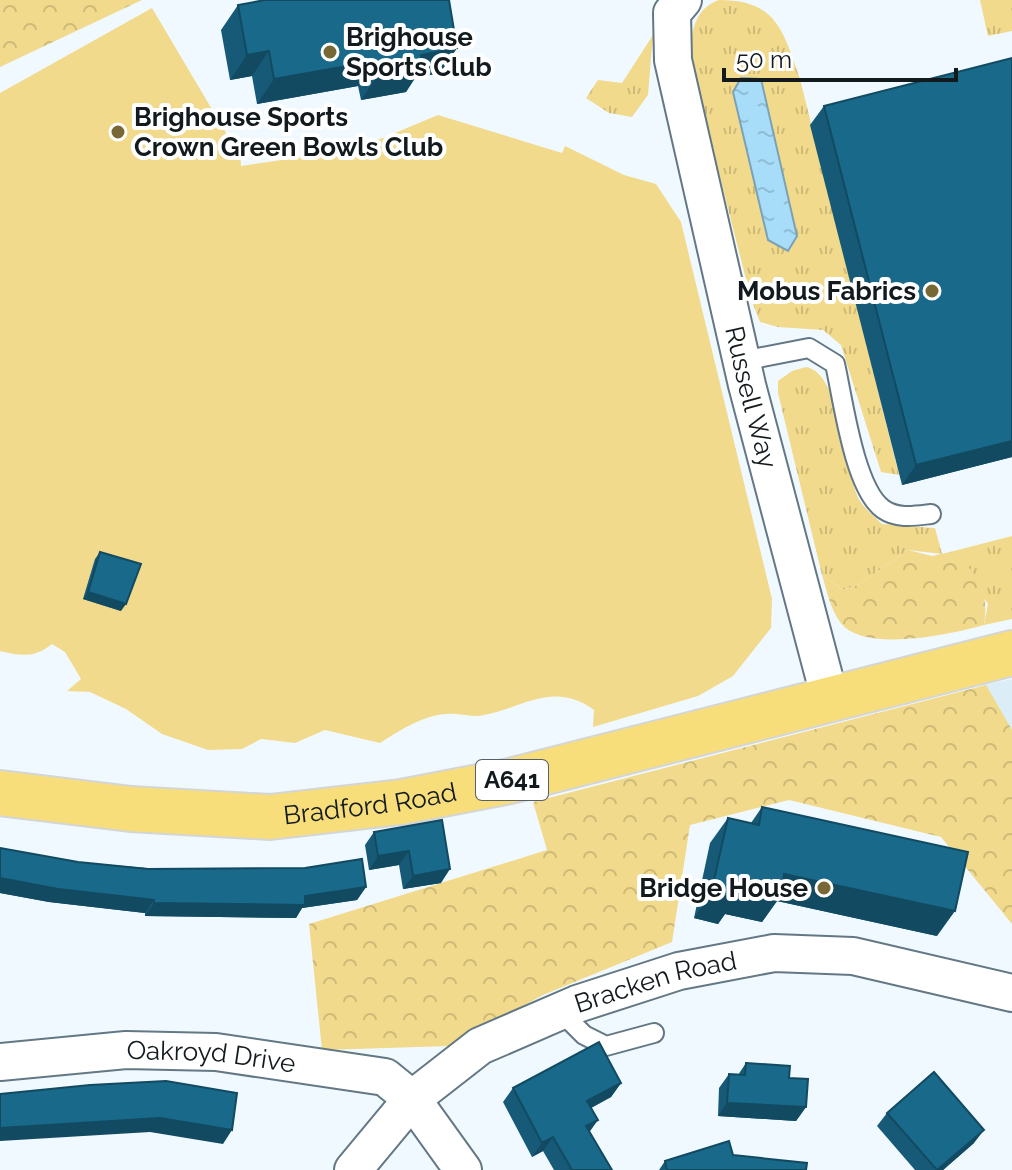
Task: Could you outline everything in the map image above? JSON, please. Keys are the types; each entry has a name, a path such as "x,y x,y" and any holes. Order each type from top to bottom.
{"main road":[{"name":"Bradford Road","path":"0,793 131,809 270,817 401,802 510,781 1012,653"}],"street":[{"name":"Russell Way","path":"683,0 672,13 673,60 742,361 830,699"},
{"name":"Bracken Road","path":"353,1170 412,1099 480,1046 560,1011 679,971 774,953 853,956 1012,993"},
{"name":"Oakroyd Drive","path":"0,1062 126,1050 216,1052 385,1077 412,1099 463,1170"}],"lane":[{"path":"742,361 809,348 835,364 865,489 883,509 901,517 931,514"},
{"path":"560,1011 584,1035 606,1046 654,1033"}],"shaded area":[{"path":"1012,679 1012,733 983,685"}],"green space":[{"path":"0,0 142,0 0,67"},
{"path":"719,0 738,1 766,12 788,46 800,79 899,475 881,472 841,345 823,330 778,327 760,322 751,299 690,59 695,24 710,4"},
{"path":"980,0 1012,0 1012,31 988,36"},
{"path":"152,8 229,138 239,137 241,166 302,157 383,138 438,115 562,153 565,146 624,175 656,184 681,222 772,599 771,628 733,676 698,696 593,727 594,710 566,697 552,697 479,716 447,714 429,717 380,743 325,730 295,743 261,739 242,749 208,750 162,734 126,709 90,692 67,691 81,679 65,652 52,644 28,655 0,651 0,93"},
{"path":"653,35 648,95 632,117 609,113 586,98 598,80 622,83"},
{"path":"806,367 818,373 827,386 840,425 854,487 862,504 882,524 935,528 942,554 908,550 858,585 843,590 822,575 778,393 778,381 792,371"},
{"path":"1012,536 1012,619 984,625 988,604 950,552"},
{"path":"908,550 932,556 950,552 968,566 983,592 984,625 951,633 887,639 851,632 840,622 822,575 843,590 858,585"},
{"path":"986,685 1012,730 1012,924 941,837 789,800 690,825 672,942 543,995 450,1046 322,1050 309,924 547,850 533,802"}],"water":[{"path":"741,78 761,79 797,236 788,251 768,240 733,92"}],"building":[{"name":"Brighouse Sports Club","path":"265,0 449,0 457,48 421,55 423,66 378,75 376,61 274,79 269,51 247,55 238,5"},
{"name":"Mobus Fabrics","path":"1012,58 1012,441 916,465 824,106"},
{"path":"100,552 141,564 126,604 88,592"},
{"path":"762,807 968,852 955,911 784,874 780,897 738,888 736,899 711,893 728,818 759,825"},
{"path":"442,820 450,869 413,876 409,851 378,856 374,832"},
{"path":"0,848 78,862 148,869 305,868 362,859 366,887 305,896 305,905 154,903 154,900 58,889 0,878"},
{"path":"599,1042 621,1083 587,1101 598,1120 586,1126 612,1170 572,1170 553,1137 542,1143 513,1088"},
{"path":"746,1063 790,1066 789,1078 808,1079 806,1107 727,1103 729,1074 745,1075"},
{"path":"934,1072 984,1130 937,1170 887,1113"},
{"path":"166,1081 237,1093 232,1130 160,1118 0,1128 0,1094"},
{"path":"729,1141 733,1155 807,1163 806,1170 667,1170 665,1161"}],"place":[{"name":"Brighouse Sports Club","path":"330,52"},
{"name":"Brighouse Sports Crown Green Bowls Club","path":"118,132"},
{"name":"Mobus Fabrics","path":"932,291"},
{"name":"Bridge House","path":"824,888"}]}
